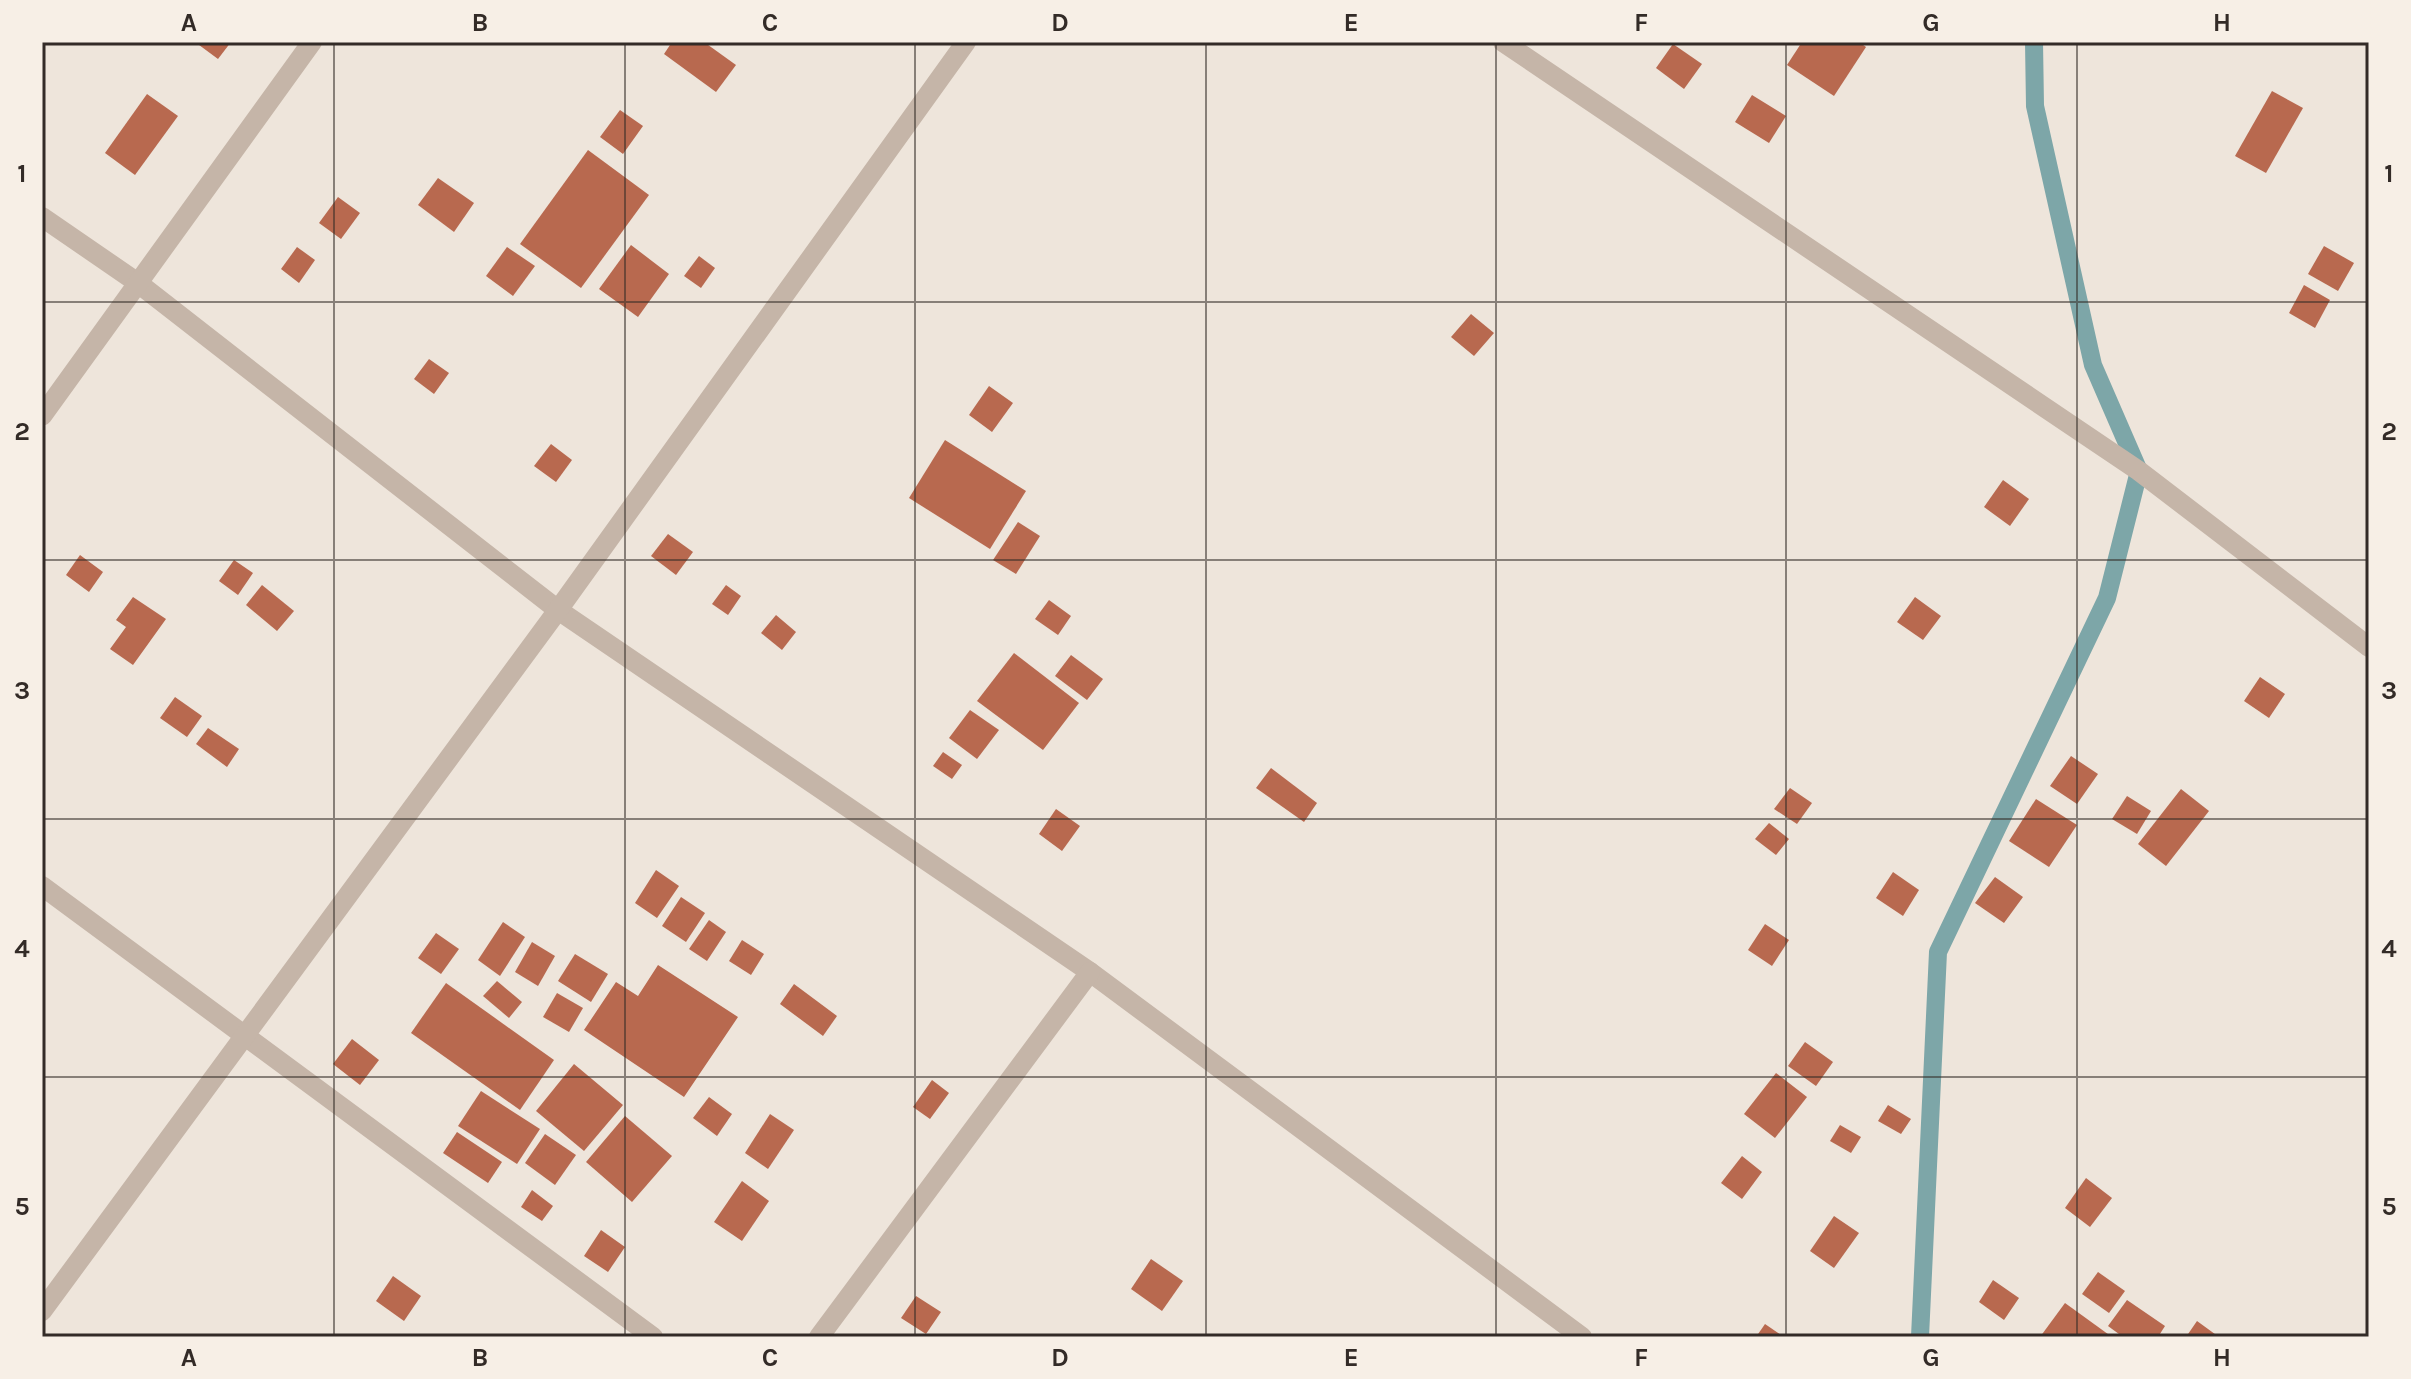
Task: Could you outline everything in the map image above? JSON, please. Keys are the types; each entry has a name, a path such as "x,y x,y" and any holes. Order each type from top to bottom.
{"street":[{"path":"42,416 312,42"},
{"path":"42,1311 558,610 966,42"},
{"path":"1503,42 2139,471 2369,647"},
{"path":"42,217 138,283 558,610 1090,972 1582,1337"},
{"path":"42,886 653,1337"},
{"path":"819,1337 1090,972"}],"building":[{"path":"195,42 231,42 218,59"},
{"path":"672,42 704,42 736,65 716,92 664,54"},
{"path":"1802,42 1859,42 1866,47 1834,96 1787,65"},
{"path":"1673,44 1702,64 1684,89 1656,68"},
{"path":"2272,91 2303,108 2266,173 2235,156"},
{"path":"147,94 178,116 135,175 105,153"},
{"path":"1752,95 1786,116 1769,143 1735,122"},
{"path":"620,110 643,126 623,154 600,137"},
{"path":"588,150 649,195 581,288 520,244"},
{"path":"438,178 474,203 454,232 418,205"},
{"path":"338,197 360,213 341,239 319,223"},
{"path":"631,245 669,274 638,317 599,289"},
{"path":"2324,246 2354,263 2338,291 2308,274"},
{"path":"297,247 315,260 299,283 281,269"},
{"path":"507,247 535,266 513,296 486,276"},
{"path":"699,256 715,268 701,288 684,276"},
{"path":"2304,285 2330,300 2315,328 2289,313"},
{"path":"1471,314 1494,333 1474,356 1451,337"},
{"path":"429,359 449,373 434,394 414,379"},
{"path":"989,386 1013,403 992,432 969,415"},
{"path":"945,440 1026,491 990,549 909,498"},
{"path":"551,444 572,460 556,482 534,466"},
{"path":"2003,480 2029,499 2010,526 1984,507"},
{"path":"1018,522 1040,536 1016,574 993,560"},
{"path":"668,534 693,552 676,575 651,556"},
{"path":"80,555 103,572 89,592 66,575"},
{"path":"234,560 253,573 238,595 219,581"},
{"path":"262,585 294,611 277,631 246,605"},
{"path":"726,585 741,596 728,615 712,604"},
{"path":"133,597 166,619 133,665 110,649 126,627 116,620"},
{"path":"1915,597 1941,616 1923,640 1897,622"},
{"path":"1049,600 1071,616 1058,635 1035,619"},
{"path":"776,615 796,632 782,650 761,633"},
{"path":"1014,653 1079,703 1043,750 977,701"},
{"path":"1071,655 1103,679 1087,700 1055,676"},
{"path":"2260,677 2285,694 2269,718 2244,701"},
{"path":"175,697 202,716 187,737 160,718"},
{"path":"970,710 999,730 977,759 949,738"},
{"path":"208,728 239,749 227,767 196,744"},
{"path":"943,752 962,765 952,779 933,766"},
{"path":"2071,756 2098,774 2077,804 2050,786"},
{"path":"1271,768 1317,803 1304,822 1256,788"},
{"path":"1790,788 1812,803 1797,824 1774,809"},
{"path":"2181,789 2209,811 2166,866 2138,844"},
{"path":"2127,796 2151,811 2137,834 2112,819"},
{"path":"2036,799 2077,825 2049,867 2009,841"},
{"path":"1056,809 1080,826 1062,851 1039,834"},
{"path":"1769,823 1789,839 1776,855 1755,839"},
{"path":"656,870 679,886 657,918 635,903"},
{"path":"1893,872 1919,890 1903,916 1876,898"},
{"path":"1995,877 2023,897 2004,923 1975,903"},
{"path":"681,897 705,913 686,942 662,926"},
{"path":"709,920 726,932 707,961 689,949"},
{"path":"503,922 525,937 500,976 478,960"},
{"path":"1765,924 1789,940 1772,966 1748,950"},
{"path":"436,933 459,949 441,974 418,958"},
{"path":"742,940 764,954 751,975 729,961"},
{"path":"532,942 555,956 538,986 515,972"},
{"path":"575,954 608,974 591,1002 558,981"},
{"path":"658,965 738,1017 684,1097 584,1030 616,982 638,996"},
{"path":"497,981 522,1002 509,1018 483,996"},
{"path":"446,983 554,1060 520,1110 411,1033"},
{"path":"794,984 837,1016 823,1036 780,1004"},
{"path":"557,993 583,1008 569,1032 543,1017"},
{"path":"352,1039 379,1060 360,1085 333,1064"},
{"path":"1805,1042 1833,1062 1816,1086 1788,1066"},
{"path":"574,1064 623,1105 584,1151 536,1111"},
{"path":"1776,1073 1807,1097 1775,1138 1744,1114"},
{"path":"932,1080 949,1093 930,1119 913,1107"},
{"path":"481,1091 540,1129 517,1164 458,1126"},
{"path":"709,1097 732,1114 717,1136 693,1118"},
{"path":"1888,1105 1911,1119 1901,1134 1878,1121"},
{"path":"770,1114 794,1130 768,1169 745,1153"},
{"path":"625,1116 672,1156 632,1202 586,1162"},
{"path":"1840,1125 1861,1137 1851,1153 1830,1141"},
{"path":"457,1132 502,1162 488,1183 443,1153"},
{"path":"545,1134 576,1155 555,1185 525,1163"},
{"path":"1742,1156 1762,1172 1742,1199 1721,1183"},
{"path":"2086,1178 2112,1198 2090,1227 2065,1208"},
{"path":"742,1181 769,1201 742,1241 714,1222"},
{"path":"532,1190 553,1206 542,1221 521,1207"},
{"path":"1834,1216 1859,1233 1834,1268 1810,1251"},
{"path":"601,1230 625,1247 608,1272 584,1256"},
{"path":"1151,1259 1183,1281 1162,1311 1131,1289"},
{"path":"2098,1272 2125,1291 2109,1313 2082,1294"},
{"path":"393,1276 421,1296 404,1321 376,1301"},
{"path":"1993,1280 2019,1298 2004,1320 1979,1302"},
{"path":"916,1296 941,1312 926,1334 901,1318"},
{"path":"2127,1300 2165,1326 2158,1337 2123,1337 2108,1326"},
{"path":"2065,1303 2112,1337 2040,1337"},
{"path":"2197,1321 2219,1337 2186,1337"},
{"path":"1765,1324 1781,1335 1780,1337 1756,1337"}],"waterway":[{"path":"1920,1337 1938,952 2107,598 2139,471 2093,365 2035,106 2034,42"}]}
